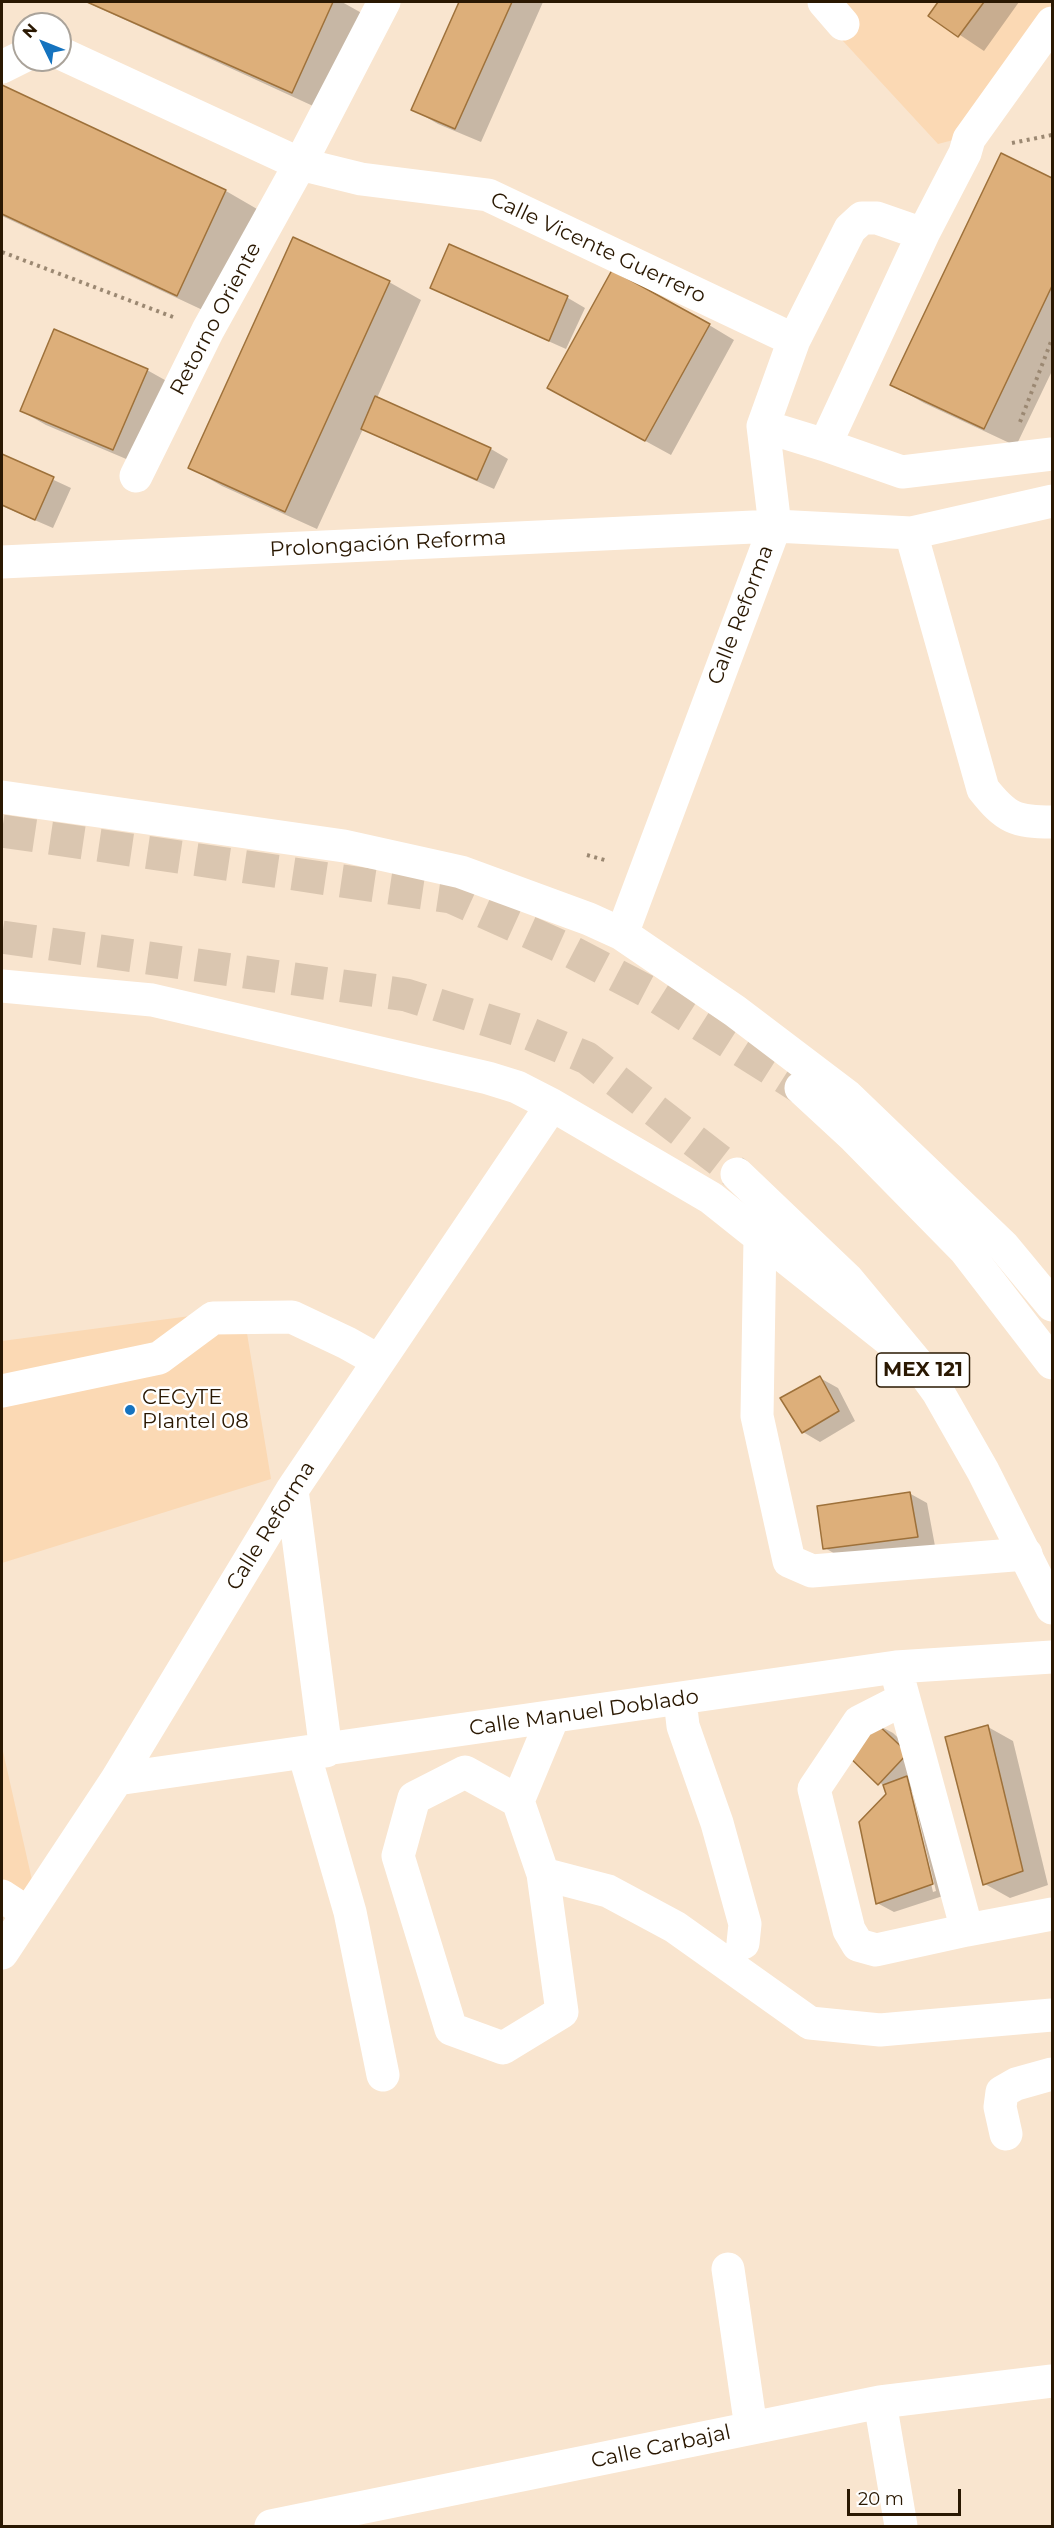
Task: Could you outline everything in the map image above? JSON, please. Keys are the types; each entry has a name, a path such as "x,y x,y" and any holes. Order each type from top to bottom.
{"street":[{"name":"Retorno Oriente","path":"136,476 208,330 300,164 384,2"},
{"path":"825,445 923,234 965,153 969,139 1053,23"},
{"name":"Calle Vicente Guerrero","path":"72,59 300,164 361,179 488,195 794,340"},
{"path":"775,526 763,426 794,340 849,229 862,218 877,218 923,234"},
{"path":"763,426 902,472 1053,454"},
{"name":"Calle Reforma","path":"622,934 775,526 911,533 1053,501"},
{"name":"Prolongación Reforma","path":"2,562 775,526"},
{"path":"911,533 983,789 1000,810 1024,822 1053,822"},
{"path":"2,797 344,846 461,872 589,919 622,934 735,1011 847,1096 1004,1247 1053,1305"},
{"path":"2,986 152,1000 488,1078 517,1087 711,1198 768,1224 757,1416 789,1561 812,1571 1026,1554"},
{"path":"801,1088 854,1137 965,1250 1053,1363"},
{"name":"Calle Reforma","path":"2,1953 15,1905 117,1779 292,1490 552,1105"},
{"name":"MEX 121","path":"737,1174 768,1224 848,1281 917,1363 938,1392 983,1471 1053,1608"},
{"path":"2,1391 159,1358 213,1318 292,1317 347,1342 379,1360"},
{"path":"292,1490 315,1752 383,2074"},
{"name":"Calle Manuel Doblado","path":"117,1779 896,1667 1053,1657"},
{"path":"896,1667 967,1930"},
{"path":"680,1699 684,1726 717,1823 745,1924 744,1943"},
{"path":"904,1699 859,1722 814,1789 849,1930 858,1945 876,1950 1053,1914"},
{"path":"518,1801 465,1772 414,1798 398,1856 451,2029 503,2048 562,2012 543,1874 518,1801 553,1717"},
{"path":"543,1874 608,1891 675,1927 810,2023 880,2030 1053,2015"},
{"path":"1006,2134 1000,2107 1002,2092 1016,2084 1053,2074"},
{"path":"728,2269 751,2428"},
{"name":"Calle Carbajal","path":"271,2526 880,2402 1053,2381"},
{"path":"880,2402 902,2526"}],"path":[{"path":"2,252 208,330"},
{"path":"1006,460 1053,339"}],"shaded area":[{"path":"807,2 1052,2 1052,11 961,138 938,144"},
{"name":"CECyTE Plantel 08","path":"243,1309 271,1479 2,1563 2,1341"},
{"path":"2,1747 32,1880 2,1919"}],"building":[{"path":"87,2 333,2 292,93"},
{"path":"459,2 512,2 455,129 411,110"},
{"path":"938,2 984,2 958,37 928,16"},
{"path":"2,85 226,190 177,296 2,214"},
{"path":"1001,153 1052,178 1052,286 984,429 890,385"},
{"path":"293,237 390,281 285,512 188,468"},
{"path":"449,244 568,296 549,341 430,288"},
{"path":"612,270 710,324 645,441 547,388"},
{"path":"54,329 148,369 113,450 20,411"},
{"path":"375,396 491,448 477,480 361,429"},
{"path":"2,454 54,477 35,520 2,505"},
{"path":"820,1376 839,1411 802,1433 780,1398"},
{"path":"910,1492 918,1537 823,1549 817,1506"},
{"path":"875,1722 908,1753 878,1785 843,1751"},
{"path":"988,1725 1023,1871 983,1885 945,1737"},
{"path":"907,1776 933,1884 876,1904 859,1822 886,1794 883,1785"}],"tunnel":[{"path":"2,831 451,897 564,948 654,995 801,1088"},
{"path":"2,937 406,995 528,1033 587,1058 737,1174"}],"place":[{"name":"CECyTE Plantel 08","path":"130,1410"}]}
